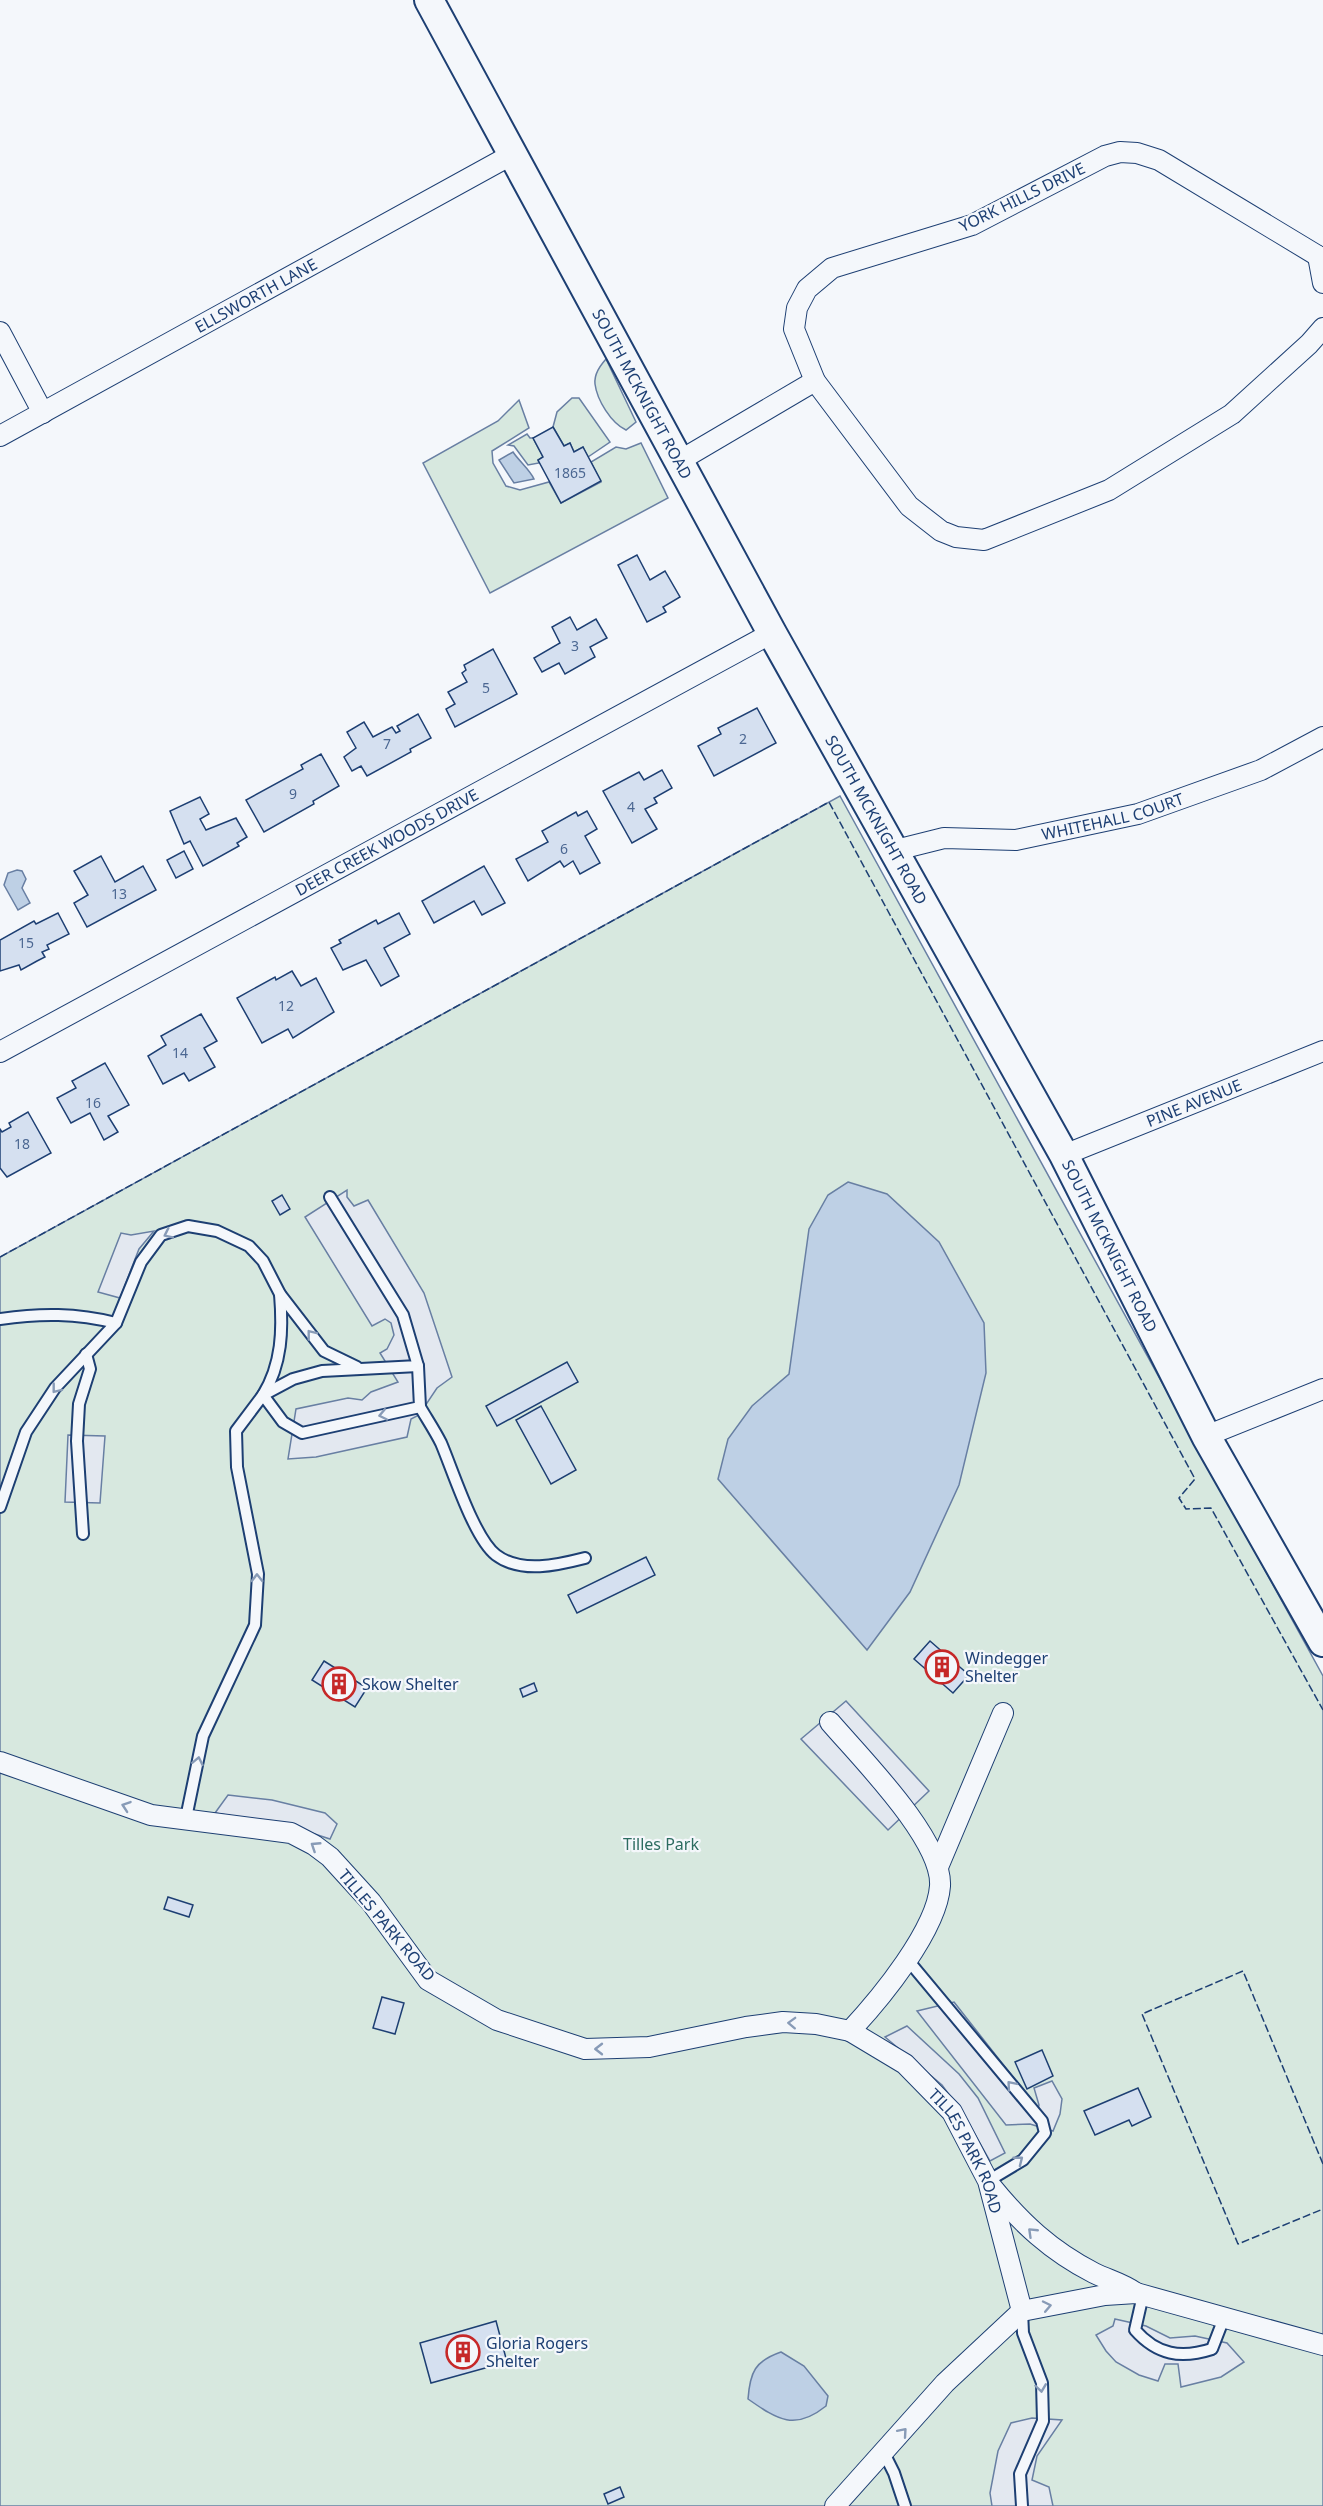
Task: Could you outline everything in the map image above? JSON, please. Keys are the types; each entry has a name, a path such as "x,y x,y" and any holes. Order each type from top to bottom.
{"main road":[{"name":"SOUTH MCKNIGHT ROAD","path":"429,0 772,633 1064,1155 1206,1436 1323,1642"}],"street":[{"name":"YORK HILLS DRIVE","path":"1323,283 1321,258 1159,160 1137,153 1112,154 1084,165 972,225 832,268 807,289 797,308 794,329 815,381 909,506 941,531 956,537 984,540 1109,490 1232,414 1309,344 1323,328"},
{"name":"ELLSWORTH LANE","path":"0,436 513,154"},
{"path":"0,332 43,413"},
{"path":"679,461 815,381"},
{"name":"DEER CREEK WOODS DRIVE","path":"0,1052 772,633"},
{"name":"WHITEHALL COURT","path":"892,850 944,838 1016,840 1138,814 1261,770 1323,737"},
{"name":"PINE AVENUE","path":"1064,1155 1323,1051"},
{"path":"1206,1436 1323,1389"},
{"path":"938,1867 1004,1713"},
{"path":"831,1722 916,1824 938,1867 940,1885 936,1908 907,1959 870,2009 850,2031"},
{"name":"TILLES PARK ROAD","path":"0,1762 151,1815 291,1833 314,1845 330,1857 371,1902 428,1980 497,2020 585,2049 649,2047 746,2026 783,2022 816,2024 850,2031 905,2064 952,2112 988,2181 1022,2311"},
{"path":"988,2181 1011,2210 1048,2246 1096,2274 1120,2282 1139,2294 1323,2345"},
{"path":"835,2506 945,2383 1022,2311 1105,2295 1139,2294"}],"lane":[{"path":"330,1197 403,1315 418,1366 420,1407 440,1440 484,1542 497,1556 521,1565 553,1566 585,1558"},
{"path":"0,1507 26,1432 55,1388 116,1323 141,1262 161,1235 188,1226 217,1231 249,1246 263,1261 280,1294 324,1351 357,1367"},
{"path":"186,1818 203,1736 255,1625 258,1574 237,1467 236,1431 272,1381 283,1329 280,1294"},
{"path":"0,1319 32,1314 72,1313 116,1323"},
{"path":"83,1534 77,1441 79,1404 90,1370 86,1354"},
{"path":"263,1395 306,1375 357,1367 418,1366"},
{"path":"263,1395 282,1422 302,1432 420,1407"},
{"path":"907,1959 1042,2121 1045,2133 1023,2160 988,2181"},
{"path":"1139,2294 1135,2330 1148,2345 1163,2351 1194,2355 1212,2349 1224,2318"},
{"name":"TILLES PARK ROAD","path":"1022,2311 1023,2333 1042,2383 1043,2421 1020,2474 1022,2506"},
{"path":"884,2453 898,2482 905,2506"}],"green space":[{"path":"606,359 636,422 626,430 610,417 596,390 596,374"},
{"path":"572,398 579,398 610,442 588,457 583,447 574,452 570,443 564,446 553,427 557,412"},
{"path":"519,400 529,428 492,451 493,463 506,486 520,490 549,482 561,503 601,482 591,462 616,447 626,449 641,443 668,498 490,593 423,463 498,421"},
{"path":"527,434 533,438 543,457 538,460 539,463 528,465 514,446 508,445"},
{"name":"Tilles Park","path":"840,796 1323,1676 1323,2506 0,2506 0,1257"}],"shaded area":[{"path":"347,1190 347,1197 354,1206 368,1200 424,1293 452,1377 437,1388 419,1415 411,1419 407,1437 316,1457 288,1459 296,1409 348,1398 362,1400 371,1392 398,1382 380,1353 387,1349 394,1335 391,1323 385,1319 372,1326 305,1217"},
{"path":"154,1231 139,1249 120,1298 98,1292 121,1233 131,1235"},
{"path":"68,1435 105,1436 100,1503 65,1502"},
{"path":"846,1701 929,1791 888,1830 801,1739"},
{"path":"228,1795 272,1800 325,1813 337,1824 330,1839 290,1826 215,1813"},
{"path":"954,2002 1038,2109 1034,2088 1052,2081 1062,2099 1060,2114 1053,2131 1030,2124 1006,2125 917,2011"},
{"path":"907,2026 959,2074 978,2098 1005,2153 990,2161 964,2115 942,2085 885,2037"},
{"path":"1115,2319 1146,2326 1170,2338 1195,2336 1227,2343 1244,2362 1221,2377 1181,2387 1178,2364 1165,2364 1158,2381 1139,2375 1116,2362 1096,2335 1113,2326"},
{"path":"1032,2418 1062,2420 1037,2456 1032,2480 1049,2487 1053,2506 992,2506 990,2493 998,2451 1011,2423"}],"water":[{"path":"513,452 534,479 514,483 499,460"},
{"path":"22,871 26,879 22,888 30,903 18,910 4,885 8,873"},
{"path":"848,1182 887,1194 939,1242 984,1323 986,1373 959,1485 910,1592 867,1650 718,1479 728,1439 752,1406 789,1374 809,1229 828,1195"},
{"path":"781,2352 804,2366 828,2396 826,2406 815,2414 796,2420 787,2420 768,2412 748,2399 750,2382 756,2369 765,2359"}],"building":[{"path":"553,427 564,446 570,443 574,452 583,447 601,481 561,503 538,460 543,457 533,438"},
{"path":"637,555 650,580 665,571 680,597 663,607 666,612 647,622 618,565"},
{"path":"570,617 577,630 596,619 607,638 590,647 595,657 565,674 559,663 542,672 534,658 560,643 552,627"},
{"path":"493,649 517,694 455,727 446,709 455,704 448,692 467,682 462,673 466,670 464,665"},
{"path":"757,708 776,743 714,776 698,746 721,734 718,728"},
{"path":"418,714 431,738 410,749 411,752 367,776 361,766 352,771 344,757 356,748 347,732 364,722 373,737 392,727 396,733 400,731 397,726"},
{"path":"321,754 339,786 313,801 314,804 264,832 246,800 303,769 301,765"},
{"path":"662,770 672,788 654,798 657,803 645,809 657,829 632,843 603,791 639,772 644,780"},
{"path":"200,797 209,814 200,819 206,830 236,818 247,837 237,843 239,846 203,866 190,841 184,844 170,811"},
{"path":"587,811 597,829 585,836 600,863 580,874 573,861 564,867 560,861 528,881 516,859 548,842 542,831 576,812 578,816"},
{"path":"184,851 193,869 176,878 167,860"},
{"path":"101,856 115,882 143,866 156,890 87,927 74,903 88,895 74,871"},
{"path":"484,866 505,903 482,915 474,901 434,923 422,901"},
{"path":"58,913 69,934 47,945 49,949 42,952 45,957 21,970 19,965 0,971 0,940 34,921 36,924"},
{"path":"399,913 410,934 384,948 399,976 381,986 366,960 343,970 331,948 341,943 339,940 376,920 378,924"},
{"path":"292,971 301,986 316,978 334,1012 293,1038 288,1029 262,1043 237,998 275,977 276,980"},
{"path":"201,1014 217,1041 204,1048 215,1067 189,1081 184,1073 163,1084 148,1056 166,1045 161,1036"},
{"path":"105,1063 129,1105 108,1116 118,1132 104,1140 90,1113 71,1123 57,1098 76,1088 72,1081"},
{"path":"28,1112 51,1153 7,1177 0,1168 0,1129 2,1132 11,1127 9,1123"},
{"path":"282,1195 290,1209 280,1215 272,1201"},
{"path":"567,1362 578,1382 497,1426 486,1406"},
{"path":"541,1406 576,1470 551,1484 516,1420"},
{"path":"646,1557 655,1575 577,1613 568,1595"},
{"name":"Windegger Shelter","path":"930,1641 969,1675 953,1693 914,1659"},
{"name":"Skow Shelter","path":"324,1661 367,1688 355,1707 312,1680"},
{"path":"534,1683 537,1691 523,1697 520,1689"},
{"path":"168,1897 193,1905 189,1917 164,1909"},
{"path":"382,1997 404,2003 395,2034 373,2028"},
{"path":"1042,2050 1053,2076 1027,2089 1015,2062"},
{"path":"1138,2088 1151,2117 1132,2126 1129,2120 1095,2135 1084,2111"},
{"name":"Gloria Rogers Shelter","path":"496,2321 507,2362 431,2383 420,2343"},
{"path":"620,2487 624,2497 608,2504 604,2494"}],"fence":[{"path":"0,1257 829,802 1195,1479 1179,1498 1186,1509 1211,1508 1323,1710"},
{"path":"1323,2164 1243,1971 1142,2014 1238,2244 1323,2209"}],"place":[{"name":"Windegger Shelter","path":"942,1667"},
{"name":"Skow Shelter","path":"339,1684"},
{"name":"Gloria Rogers Shelter","path":"463,2352"}]}
